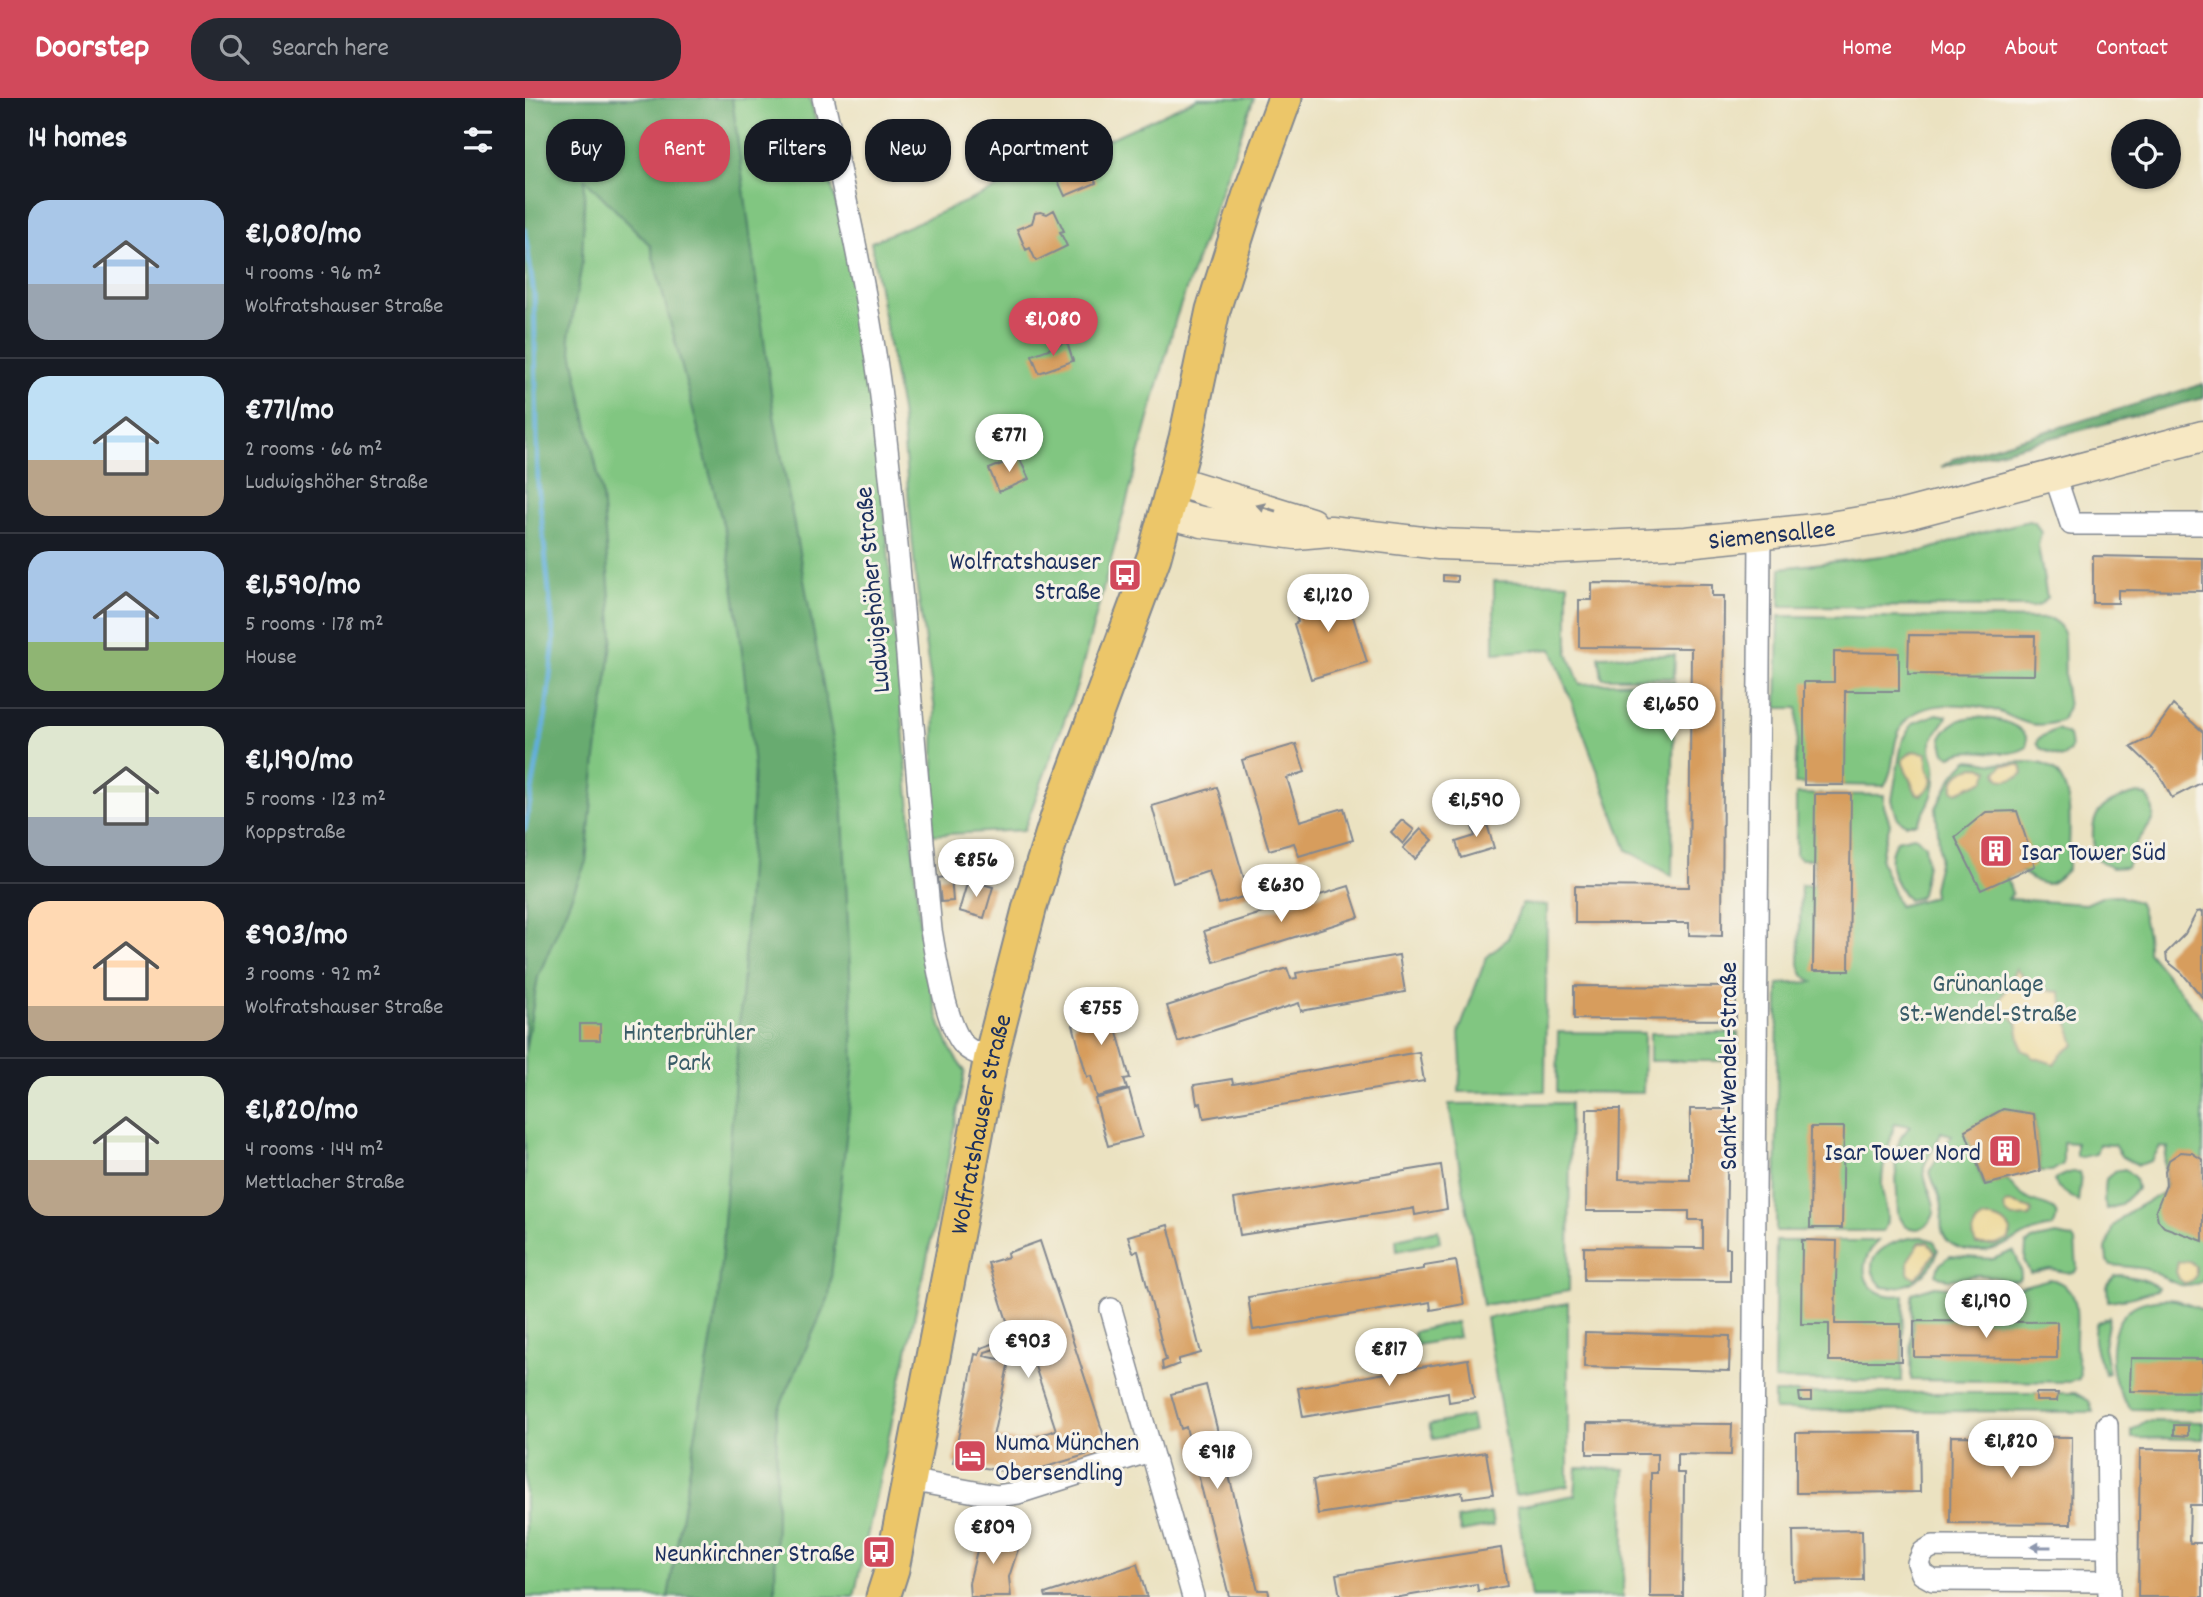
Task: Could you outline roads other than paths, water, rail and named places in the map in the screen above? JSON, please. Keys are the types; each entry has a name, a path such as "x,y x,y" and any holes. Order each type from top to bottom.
{"main road":[{"name":"Wolfratshauser Straße","path":"883,1597 892,1569 991,1058 1031,902 1050,838 1150,569 1175,481 1213,310 1249,197 1285,98"},
{"name":"Siemensallee","path":"1166,513 1202,522 1296,534 1330,531 1439,544 1555,548 1619,546 1760,535 1903,515 2203,436"},
{"name":"Siemensallee","path":"1175,481 1299,518 1330,531"}],"street":[{"name":"Ludwigshöher Straße","path":"823,98 856,247 879,386 930,930 954,1029 964,1046 991,1058"},
{"path":"2055,477 2071,524 2203,524"},
{"name":"Sankt-Wendel-Straße","path":"1752,1597 1760,535"},
{"path":"1111,1308 1193,1597"},
{"path":"2107,1425 2109,1547 2109,1589 1933,1580 1922,1574 1918,1563 1923,1552 1933,1546 2109,1547"},
{"path":"909,1480 997,1496 1018,1493 1150,1451"}],"waterway":[{"path":"525,230 534,294 538,484 554,640 546,713 525,829"}],"place":[{"name":"Wolfratshauser Straße","path":"1125,575"},
{"name":"Isar Tower Süd","path":"1996,851"},
{"name":"Isar Tower Nord","path":"2005,1151"},
{"name":"Numa München Obersendling","path":"970,1456"},
{"name":"Neunkirchner Straße","path":"879,1552"}],"park label":[{"name":"Grünanlage St.-Wendel-Straße","path":"1988,997"},
{"name":"Hinterbrühler Park","path":"689,1046"}]}
